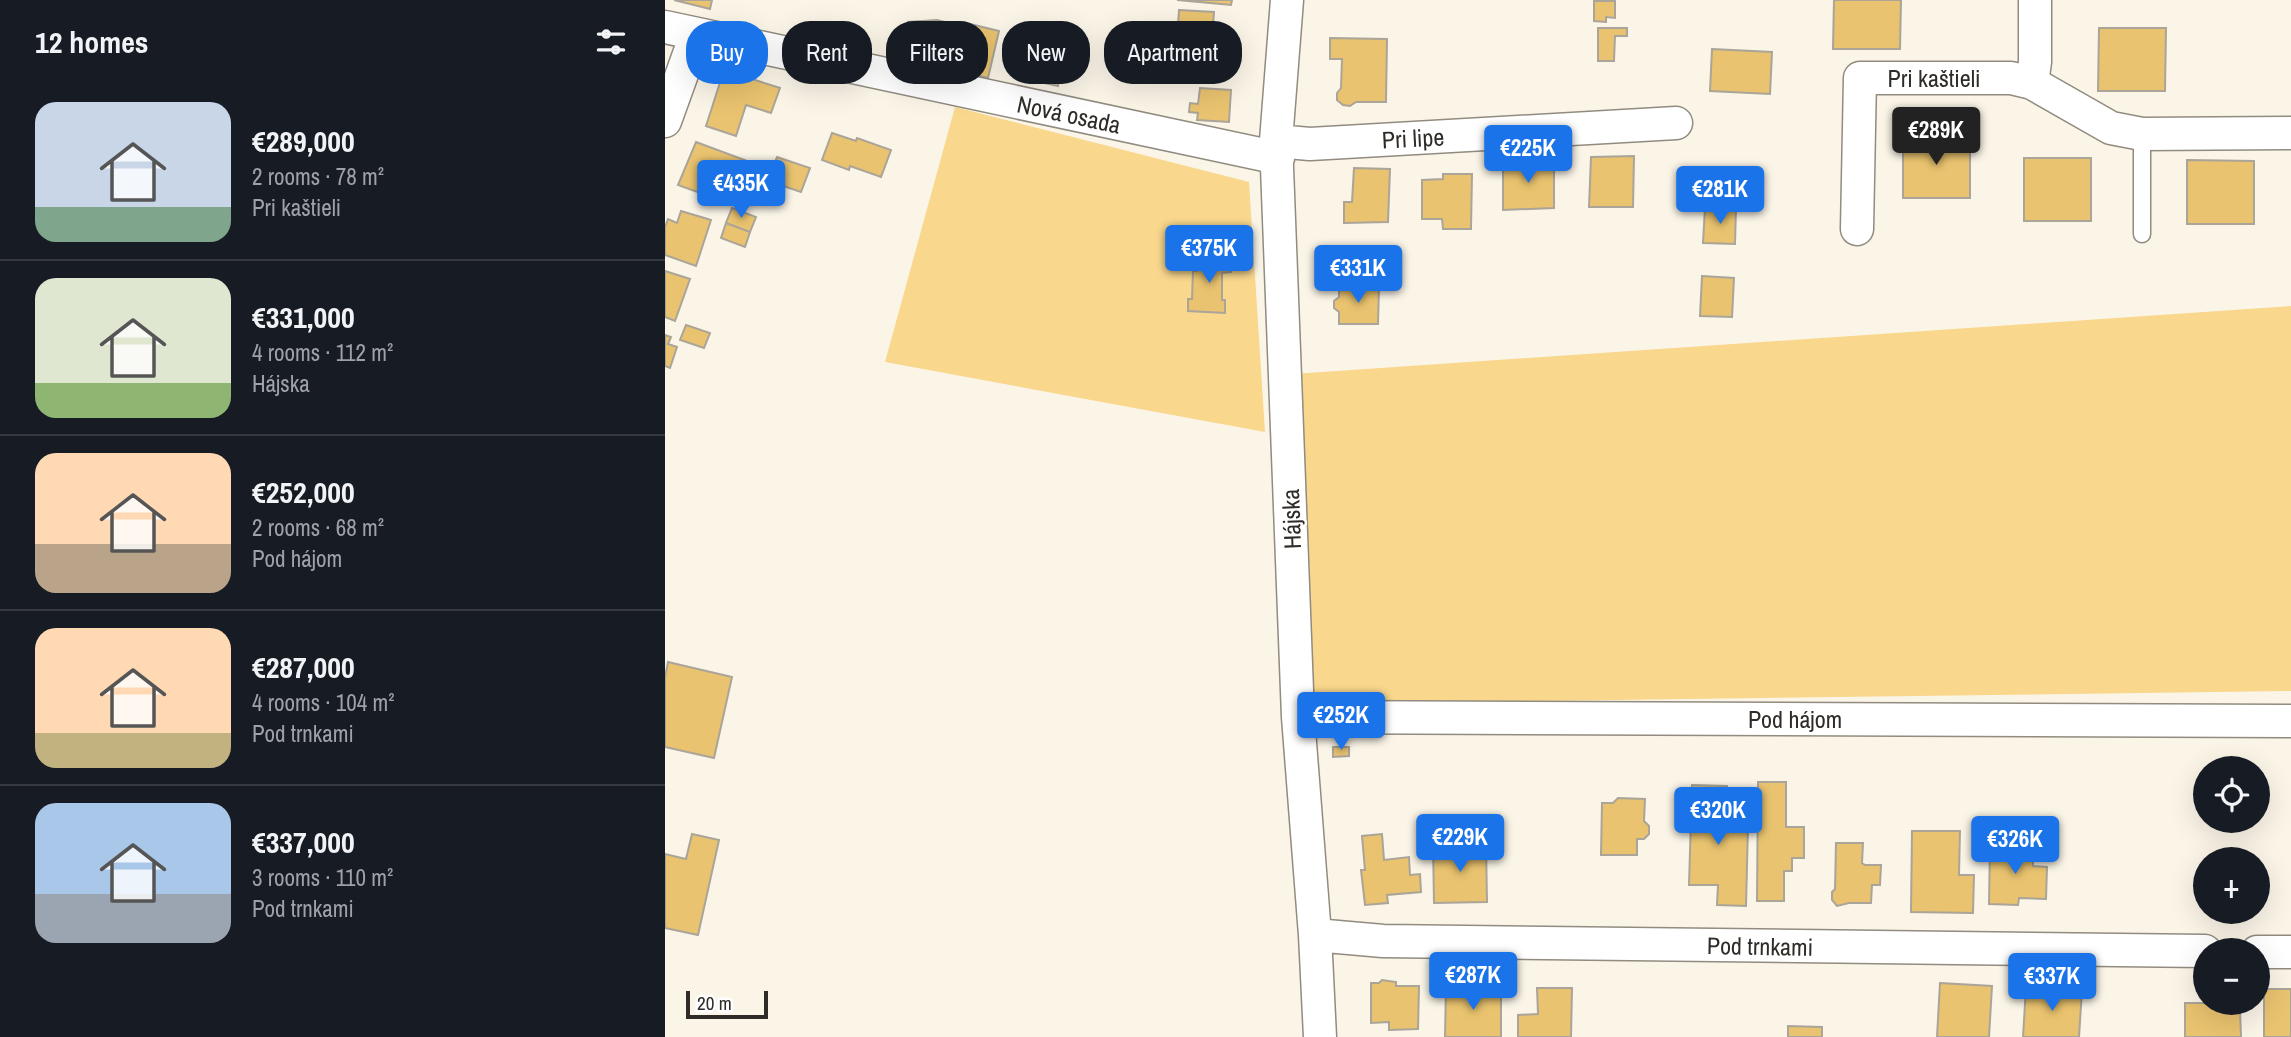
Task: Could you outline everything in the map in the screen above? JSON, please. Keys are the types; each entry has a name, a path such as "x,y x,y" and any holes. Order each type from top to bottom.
{"street":[{"name":"Hájska","path":"1287,0 1277,150 1298,717 1320,1037"},
{"path":"2032,83 2035,62 2035,0"},
{"name":"Nová osada","path":"665,27 686,32"},
{"name":"Nová osada","path":"768,49 1277,150"},
{"path":"665,121 686,63"},
{"name":"Pri kaštieli","path":"1857,229 1860,78 2011,78 2032,83 2103,126 2142,134 2291,133"},
{"name":"Pri lipe","path":"1277,150 1310,144 1677,123"},
{"name":"Pod hájom","path":"1298,717 2291,721"},
{"name":"Pod trnkami","path":"1315,935 1383,941 2193,951"},
{"path":"2270,952 2291,952"}],"lane":[{"path":"2142,134 2142,234"}],"shaded area":[{"path":"955,107 1249,182 1265,432 885,362"},
{"path":"2291,306 2291,691 1309,704 1293,374"}],"building":[{"path":"674,0 712,0 710,9"},
{"path":"1177,0 1232,0 1231,5"},
{"path":"1834,0 1901,0 1900,49 1833,49"},
{"path":"1594,1 1615,1 1615,18 1606,17 1606,22 1594,21"},
{"path":"1179,10 1214,12 1213,21 1178,21"},
{"path":"988,28 999,31 988,78"},
{"path":"1598,28 1627,28 1627,36 1615,36 1614,61 1598,61"},
{"path":"2099,28 2166,28 2165,91 2098,91"},
{"path":"1330,38 1387,39 1386,102 1356,102 1350,106 1337,100 1337,93 1341,88 1342,59 1330,59"},
{"path":"1712,49 1772,52 1770,94 1710,91"},
{"path":"720,84 768,84 780,88 771,113 746,105 736,136 706,126"},
{"path":"1200,88 1231,90 1229,122 1197,120 1198,113 1189,112 1190,103 1198,104"},
{"path":"832,133 856,141 857,138 891,150 881,177 850,166 849,170 822,160"},
{"path":"1903,135 1970,136 1970,198 1903,198"},
{"path":"696,142 750,162 733,205 678,185"},
{"path":"1634,156 1633,207 1589,207 1591,157"},
{"path":"777,157 810,168 801,192 768,181"},
{"path":"1528,158 1528,164 1554,164 1554,208 1503,210 1503,159"},
{"path":"2024,158 2091,158 2091,221 2024,221"},
{"path":"2187,160 2254,161 2254,224 2187,224"},
{"path":"1354,168 1390,169 1388,222 1344,223 1344,202 1352,202"},
{"path":"1706,168 1738,170 1736,208 1705,207"},
{"path":"1443,174 1472,174 1471,229 1443,229 1442,219 1422,219 1422,180 1443,179"},
{"path":"1705,207 1736,208 1735,244 1703,243"},
{"path":"732,208 756,217 750,232 726,223"},
{"path":"681,211 711,220 696,266 665,255 665,227 668,219 677,223"},
{"path":"726,223 750,232 745,247 721,238"},
{"path":"1205,254 1216,258 1231,258 1231,272 1222,273 1225,313 1188,311 1188,299 1192,299 1193,271 1197,271 1198,257"},
{"path":"665,271 690,279 675,321 665,317"},
{"path":"1702,276 1734,278 1732,317 1700,316"},
{"path":"1339,286 1379,287 1378,324 1339,324 1339,312 1334,308 1334,301 1339,297"},
{"path":"686,325 710,333 704,348 680,340"},
{"path":"665,335 671,337 668,344 677,347 670,368 665,366"},
{"path":"668,662 732,677 714,758 665,747 665,677"},
{"path":"1333,747 1349,747 1349,756 1333,757"},
{"path":"1758,782 1786,782 1786,827 1804,827 1804,858 1792,858 1792,871 1784,871 1784,901 1757,901"},
{"path":"1692,785 1727,786 1727,826 1748,826 1746,906 1717,905 1718,885 1689,885"},
{"path":"1618,798 1645,799 1644,821 1649,826 1649,834 1644,839 1637,839 1637,855 1601,855 1602,803 1613,803"},
{"path":"1912,831 1960,831 1959,875 1974,875 1973,913 1911,912"},
{"path":"692,834 719,840 698,935 665,928 665,854 686,859"},
{"path":"1382,834 1384,860 1409,857 1410,875 1420,874 1421,892 1387,895 1388,903 1365,905 1361,870 1365,870 1362,836"},
{"path":"1836,843 1863,843 1862,863 1881,865 1880,885 1872,885 1871,903 1837,906 1832,900 1832,892 1835,889"},
{"path":"1433,845 1486,845 1487,902 1434,903"},
{"path":"1990,845 2033,847 2033,866 2047,867 2046,899 2019,898 2018,905 1989,904"},
{"path":"1382,980 1396,982 1396,986 1419,986 1418,1029 1389,1030 1389,1022 1371,1023 1371,983 1379,983"},
{"path":"1940,983 1992,986 1989,1037 1937,1037"},
{"path":"1446,986 1501,986 1501,1037 1445,1037"},
{"path":"2026,987 2082,990 2079,1037 2023,1037"},
{"path":"1537,988 1572,988 1571,1037 1518,1037 1518,1015 1538,1014"},
{"path":"2270,989 2291,989 2291,1037 2264,1037 2264,1015 2270,1015"},
{"path":"2185,1003 2193,1003 2193,1015 2240,1015 2241,1037 2185,1037"},
{"path":"1788,1026 1822,1027 1822,1037 1788,1037"}]}
